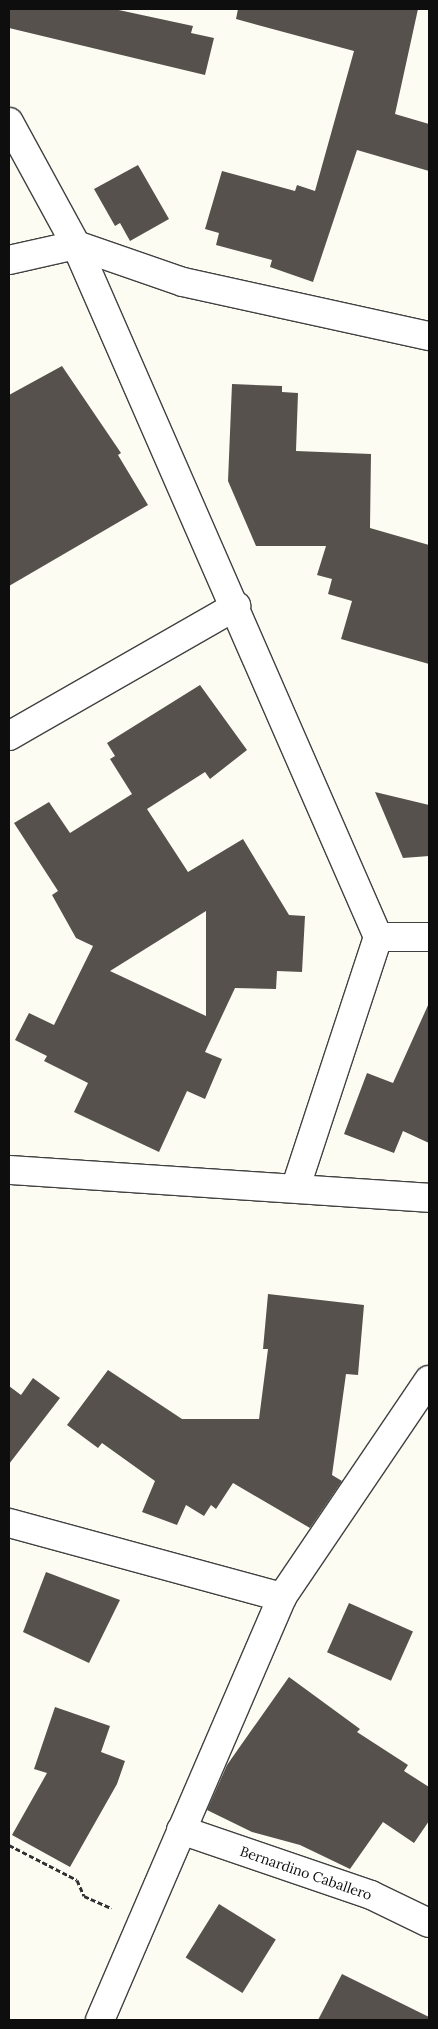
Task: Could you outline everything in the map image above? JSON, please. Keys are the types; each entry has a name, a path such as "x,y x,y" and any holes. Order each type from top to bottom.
{"street":[{"path":"9,122 76,245 236,606 378,936 296,1187"},
{"path":"9,260 76,245 182,282 429,336"},
{"path":"9,736 236,606"},
{"path":"378,936 429,937"},
{"path":"9,1170 296,1187 429,1198"},
{"path":"100,2020 282,1597 421,1412 429,1380"},
{"path":"9,1523 282,1597"},
{"name":"Bernardino Caballero","path":"181,1830 371,1895 429,1923"}],"path":[{"path":"9,1845 77,1880 84,1896 143,1921"}],"building":[{"path":"9,9 114,9 193,26 191,33 214,38 205,75 9,28"},
{"path":"238,9 418,9 395,114 429,124 429,171 357,150 313,282 270,267 272,260 216,245 219,233 205,229 222,171 295,191 297,185 315,191 354,51 236,19"},
{"path":"138,165 169,219 130,241 120,223 115,226 94,189"},
{"path":"62,366 121,453 118,455 148,505 9,586 9,395"},
{"path":"232,384 282,386 282,392 298,393 296,451 371,454 370,528 429,545 429,664 341,639 352,601 328,594 332,579 317,575 326,546 256,546 228,481"},
{"path":"200,685 247,750 210,779 205,772 147,809 188,872 243,839 289,915 305,916 302,972 277,971 276,989 235,988 205,1052 222,1059 205,1099 187,1091 159,1152 74,1112 88,1083 44,1061 47,1056 15,1040 29,1013 54,1025 93,946 76,938 52,895 58,891 14,823 49,802 70,833 132,794 110,759 115,756 107,743","holes":["206,911 206,1016 110,971"]},
{"path":"375,792 429,805 429,856 403,858"},
{"path":"429,1003 429,1143 403,1131 394,1153 344,1134 367,1073 393,1083"},
{"path":"268,1294 364,1305 358,1375 346,1374 332,1475 342,1481 310,1528 233,1483 216,1509 211,1505 204,1516 186,1505 177,1525 142,1512 155,1481 102,1443 98,1448 67,1425 108,1370 182,1419 259,1419 268,1349 263,1349"},
{"path":"33,1378 60,1398 9,1464 9,1386 21,1395"},
{"path":"46,1572 120,1600 89,1663 23,1632"},
{"path":"349,1603 413,1631 391,1681 327,1652"},
{"path":"289,1677 360,1729 357,1732 408,1765 404,1771 429,1787 429,1821 414,1843 383,1822 350,1869 300,1845 252,1832 207,1810 227,1765"},
{"path":"55,1707 110,1726 101,1752 125,1761 117,1784 70,1867 12,1835 47,1773 34,1769"},
{"path":"219,1904 276,1940 242,1993 186,1957"},
{"path":"342,1974 429,2017 429,2020 318,2020"}]}
